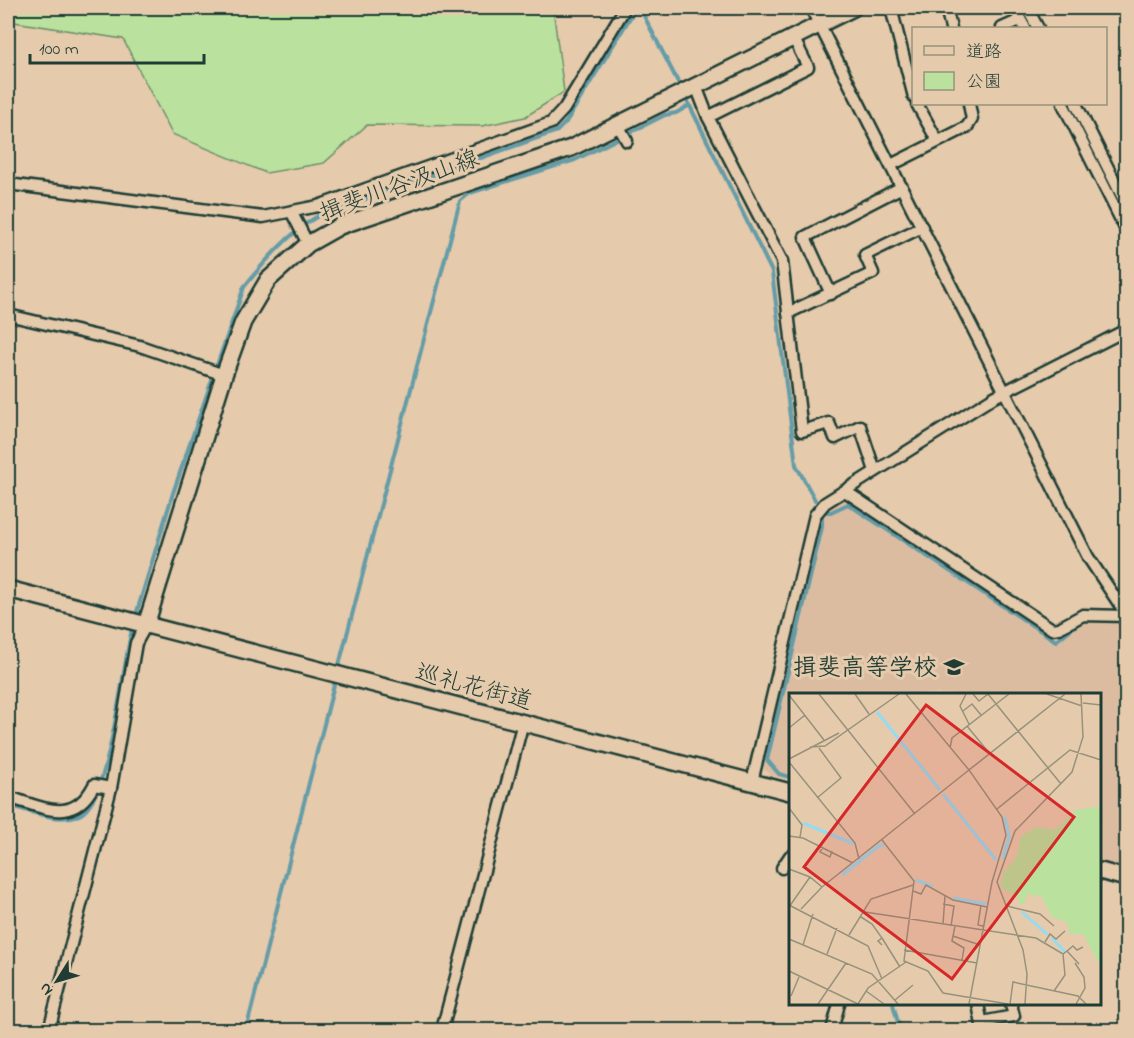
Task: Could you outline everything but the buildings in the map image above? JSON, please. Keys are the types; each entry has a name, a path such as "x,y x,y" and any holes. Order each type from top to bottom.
{"main road":[{"name":"揖斐川谷汲山線","path":"146,625 224,375 243,322 268,280 308,244 340,226 571,148 853,8"},
{"path":"8,589 146,625"},
{"name":"巡礼花街道","path":"146,625 789,792"},
{"path":"1101,871 1126,878"}],"street":[{"path":"8,184 263,217 292,213 551,123 564,109 625,8"},
{"path":"811,8 1088,557 1126,615"},
{"path":"891,8 912,89"},
{"path":"946,8 951,27"},
{"path":"1007,27 1023,24 1014,8"},
{"path":"1027,8 1037,27"},
{"path":"708,117 808,67 794,38"},
{"path":"696,86 708,117 782,261 802,431 829,423 835,438 860,426 874,471"},
{"path":"918,105 937,140"},
{"path":"891,165 967,127 972,119 969,105"},
{"path":"1064,105 1126,230"},
{"path":"1076,105 1126,204"},
{"path":"618,125 627,141"},
{"path":"831,294 805,237 902,187"},
{"path":"292,213 308,244"},
{"path":"788,313 873,273 865,255 922,227"},
{"path":"8,315 140,346 224,375"},
{"path":"752,782 815,515 825,503 874,471 1005,391 1126,330"},
{"path":"845,491 1052,629 1059,628 1083,615 1126,615"},
{"path":"49,1030 111,788 136,643 146,625"},
{"path":"442,1030 523,722"},
{"path":"8,797 58,811 76,808 87,798 94,785 111,788"},
{"path":"782,868 789,858"},
{"path":"832,1030 839,1005"},
{"path":"978,1005 982,1026 1014,1016 1011,1005"}],"shaded area":[{"name":"揖斐高等学校","path":"843,497 1052,639 1087,620 1126,624 1126,869 1101,862 1101,693 789,693 789,780 772,776 764,769 761,756 817,520"}],"green space":[{"path":"8,8 553,8 564,92 525,117 482,126 367,125 324,163 266,173 172,134 123,39 8,21"}],"waterway":[{"path":"135,618 173,493 244,287 252,277 288,239 318,216 557,131 566,122 636,8"},
{"path":"640,8 682,90"},
{"path":"685,96 772,272 796,465 815,500"},
{"path":"338,669 460,201 470,193 575,160 690,105"},
{"path":"821,512 831,512 848,504 1056,641 1079,623"},
{"path":"789,777 779,774 767,760 822,527 822,512"},
{"path":"8,805 61,818 79,815 90,805 99,786 107,759 133,625"},
{"path":"246,1030 336,677"},
{"path":"893,1005 900,1030"}],"place":[{"name":"揖斐高等学校","path":"954,667"}]}
